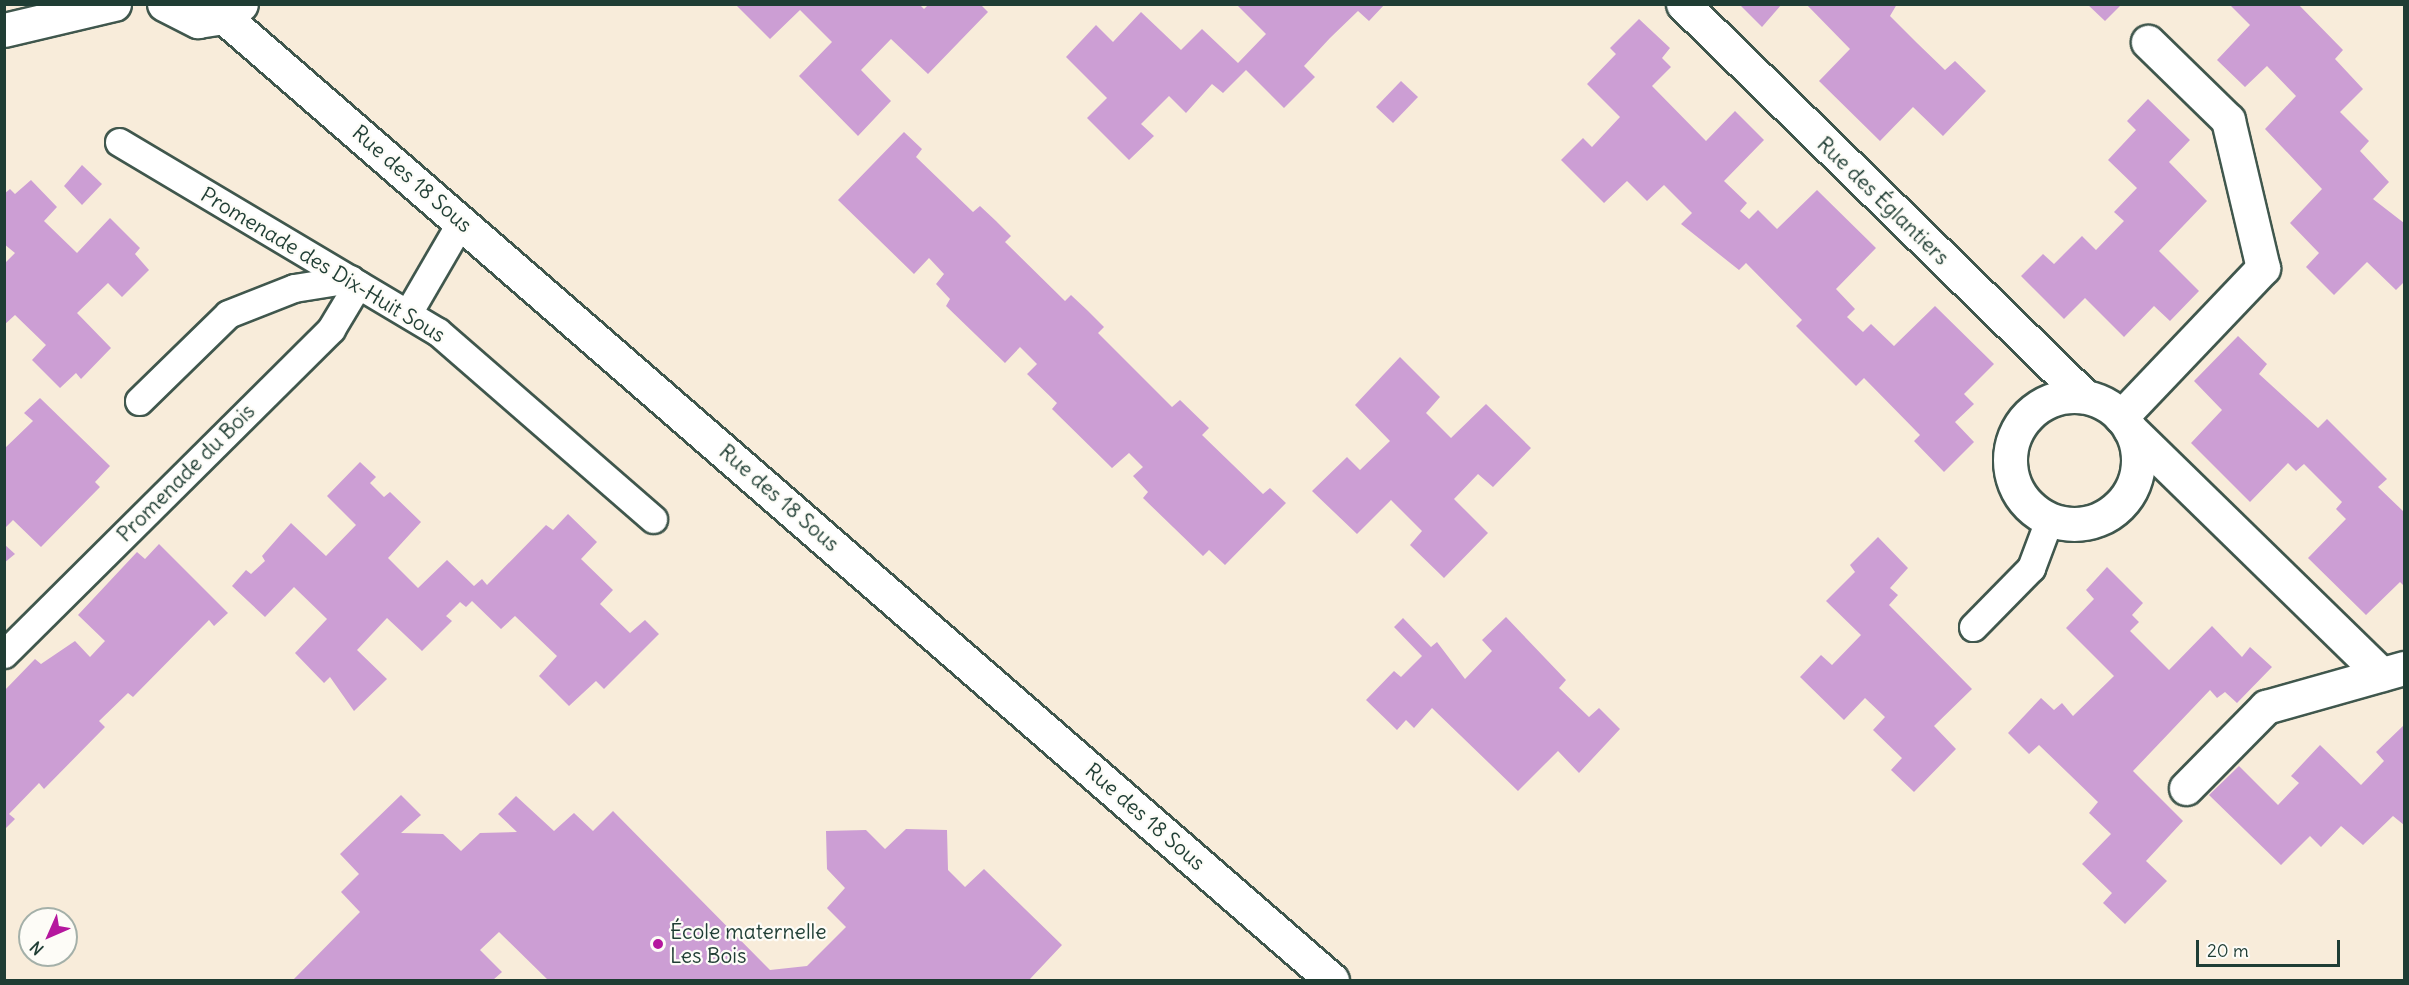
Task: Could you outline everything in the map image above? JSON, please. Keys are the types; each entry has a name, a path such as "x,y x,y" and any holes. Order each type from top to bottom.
{"street":[{"path":"4,30 114,4"},
{"path":"164,4 198,21 232,11"},
{"name":"Rue des Églantiers","path":"1683,4 2084,396"},
{"name":"Rue des 18 Sous","path":"232,11 461,222 1332,981"},
{"path":"2126,423 2263,268 2228,120 2148,42"},
{"path":"2126,423 2138,468 2122,504 2088,523 2049,520 2018,493 2009,453 2015,433 2043,403 2084,396 2126,423 2393,671"},
{"path":"2186,788 2266,707 2393,671"}],"lane":[{"name":"Promenade des Dix-Huit Sous","path":"119,142 438,332 653,519"},
{"path":"408,314 461,222"},
{"path":"139,401 228,315 294,288 354,282"},
{"name":"Promenade du Bois","path":"4,654 331,329 354,282"},
{"path":"1973,627 2031,568 2049,520"}],"building":[{"path":"919,4 924,9 929,4 980,4 988,12 928,74 891,39 861,70 891,101 858,136 799,76 832,42 800,10 770,39 737,6"},
{"path":"1236,4 1385,4 1369,21 1358,11 1330,38 1304,66 1315,77 1284,108 1246,70 1223,93 1212,84 1186,113 1169,96 1141,124 1154,136 1129,160 1087,118 1107,98 1066,57 1096,25 1113,42 1141,12 1181,50 1202,29 1238,63 1266,34"},
{"path":"1739,4 1782,4 1762,27"},
{"path":"1806,4 1897,4 1890,16 1917,43 1945,70 1955,61 1986,91 1943,136 1913,107 1880,141 1819,81 1850,49"},
{"path":"2087,4 2122,4 2105,21"},
{"path":"2229,4 2298,4 2343,50 2335,59 2363,89 2340,112 2369,141 2360,151 2389,182 2373,199 2404,223 2404,282 2396,290 2367,262 2334,295 2306,267 2319,253 2290,223 2322,189 2265,129 2296,96 2267,66 2245,87 2217,60 2250,25"},
{"path":"1639,19 1670,48 1662,58 1671,67 1652,86 1706,141 1735,111 1764,140 1724,181 1747,203 1740,211 1749,219 1758,210 1777,229 1817,190 1876,248 1836,289 1855,309 1847,317 1863,332 1871,324 1894,346 1935,306 1994,364 1964,394 1974,404 1955,422 1974,442 1944,472 1914,441 1920,435 1864,378 1856,386 1796,326 1802,320 1746,263 1739,270 1681,224 1692,213 1664,185 1647,201 1627,181 1604,203 1561,160 1583,138 1592,147 1620,117 1587,84 1616,54 1610,48"},
{"path":"1401,81 1418,97 1393,123 1376,107"},
{"path":"2148,99 2190,140 2169,162 2207,201 2159,251 2199,291 2170,321 2154,306 2124,337 2085,298 2064,319 2021,276 2043,254 2054,264 2082,236 2096,250 2124,221 2114,212 2137,188 2108,160 2136,130 2127,121"},
{"path":"904,132 922,149 916,157 973,212 980,206 996,221 1011,236 1005,242 1065,301 1071,295 1088,311 1104,327 1098,333 1172,407 1180,400 1209,428 1202,435 1263,494 1270,488 1286,503 1225,565 1209,550 1203,556 1143,498 1148,492 1133,476 1143,467 1129,453 1112,468 1052,409 1057,403 1027,374 1037,364 1020,347 1005,363 946,306 950,299 936,284 944,274 929,258 914,274 838,200"},
{"path":"82,165 102,184 82,205 64,186"},
{"path":"31,180 57,207 44,221 77,253 110,218 140,248 135,254 149,270 122,297 108,283 77,313 111,348 81,379 76,373 60,388 32,360 46,345 15,315 4,325 4,264 15,253 4,244 4,194 10,189 15,194"},
{"path":"2238,336 2267,364 2259,374 2318,428 2327,419 2387,479 2378,487 2404,512 2404,586 2400,582 2366,615 2308,558 2346,519 2336,509 2342,502 2304,464 2296,471 2288,463 2250,502 2191,443 2222,410 2194,381"},
{"path":"1400,357 1440,397 1426,413 1451,438 1486,404 1531,448 1493,487 1478,474 1454,499 1488,533 1444,578 1410,545 1422,531 1391,500 1357,534 1312,491 1347,457 1360,470 1390,441 1355,405"},
{"path":"40,398 110,466 95,482 100,487 41,547 13,520 4,529 4,449 33,421 24,413"},
{"path":"360,462 376,477 370,483 384,497 390,492 421,522 388,558 418,588 447,560 474,586 482,579 487,585 546,525 553,530 568,514 597,542 581,559 613,590 600,604 630,633 645,620 659,634 604,689 596,681 569,706 539,676 557,656 515,616 501,629 472,601 466,607 460,602 446,616 452,621 422,651 387,618 357,650 387,679 354,711 330,677 324,683 295,653 327,619 294,587 265,617 232,586 246,570 251,574 265,561 262,556 291,523 326,556 356,525 327,496"},
{"path":"1878,537 1908,568 1890,588 1898,595 1889,605 1972,689 1934,726 1956,749 1914,792 1891,770 1902,758 1873,730 1885,717 1865,698 1844,720 1800,677 1821,655 1832,665 1861,635 1826,601 1855,572 1850,565"},
{"path":"4,544 15,554 4,563"},
{"path":"159,544 228,613 214,626 209,620 133,697 128,693 99,721 105,727 44,789 39,783 9,814 15,819 4,830 4,691 35,659 41,664 75,641 90,657 105,641 78,615 137,552 145,559"},
{"path":"2107,567 2143,603 2132,615 2139,622 2130,631 2169,670 2212,626 2242,657 2250,647 2272,667 2237,703 2225,692 2217,698 2210,690 2133,771 2183,821 2146,861 2167,881 2125,924 2103,903 2112,893 2082,864 2111,834 2089,813 2098,802 2039,745 2029,754 2008,733 2041,698 2054,710 2062,703 2073,716 2114,676 2066,628 2094,599 2086,590"},
{"path":"1506,617 1566,680 1559,688 1589,717 1599,708 1620,729 1579,773 1558,751 1518,791 1432,708 1414,728 1406,720 1397,730 1366,700 1394,671 1401,677 1422,656 1394,627 1403,618 1431,647 1437,642 1465,679 1492,651 1482,640"},
{"path":"2404,725 2404,825 2393,816 2363,845 2341,826 2321,847 2310,836 2281,865 2209,795 2239,766 2278,805 2299,783 2291,776 2320,745 2361,785 2384,761 2376,752"},
{"path":"401,795 421,815 401,833 443,834 461,851 480,833 517,832 498,814 516,796 554,831 574,813 593,831 613,811 770,970 807,966 846,927 827,908 845,888 827,869 826,831 866,830 885,849 906,829 947,830 948,870 965,887 984,869 1062,945 1029,980 548,980 499,932 480,950 502,972 493,980 293,980 360,912 341,892 359,874 340,854"}],"place":[{"name":"École maternelle Les Bois","path":"658,944"}]}
